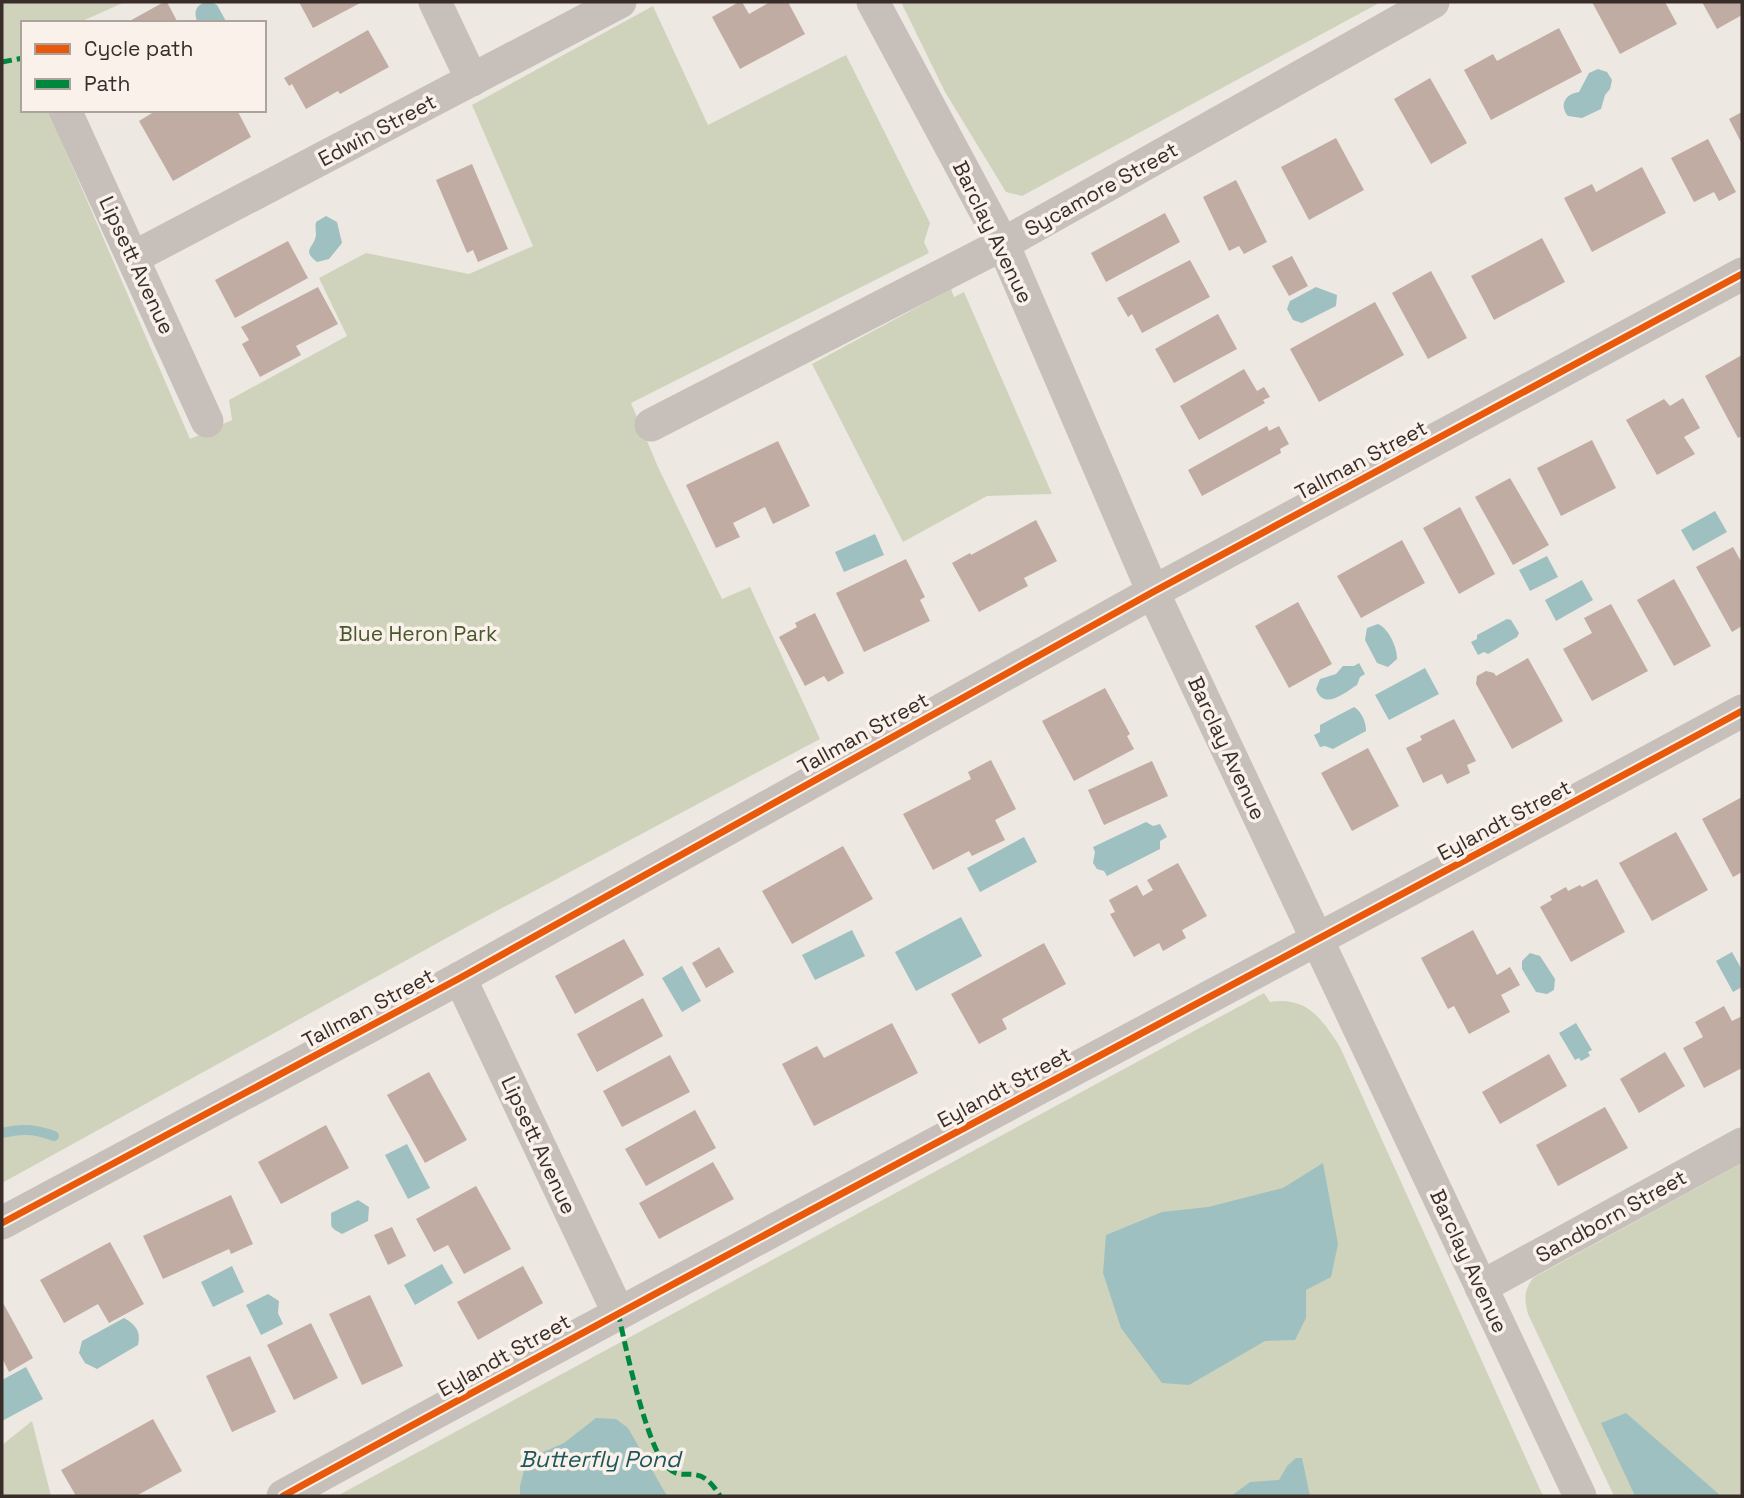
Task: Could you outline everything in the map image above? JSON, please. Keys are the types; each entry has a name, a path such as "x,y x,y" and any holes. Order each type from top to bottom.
{"street":[{"path":"435,2 472,80"},
{"name":"Edwin Street","path":"134,257 620,2"},
{"name":"Barclay Avenue","path":"873,2 1003,244 1153,592 1580,1496"},
{"name":"Sycamore Street","path":"651,425 1003,244 1433,2"},
{"name":"Lipsett Avenue","path":"66,112 207,421"},
{"name":"Tallman Street","path":"2,1223 460,978 1153,592 1742,274"},
{"name":"Eylandt Street","path":"283,1496 618,1312 1742,711"},
{"name":"Lipsett Avenue","path":"460,978 618,1312"},
{"name":"Sandborn Street","path":"1481,1287 1742,1144"}],"green space":[{"name":"Blue Heron Park","path":"2,2 125,2 82,21 21,21 21,112 49,112 190,439 232,420 229,400 347,336 319,278 366,253 469,274 533,246 472,105 653,6 708,125 846,55 930,223 924,242 929,253 631,403 658,467 722,599 750,587 820,739 474,923 2,1183"},
{"path":"901,2 1381,2 1022,196 1006,192 945,92"},
{"path":"951,289 954,297 964,292 1052,494 987,496 903,542 812,364"},
{"path":"1264,993 1270,1002 1283,1001 1304,1006 1320,1019 1340,1047 1543,1496 337,1496"},
{"path":"1742,1163 1742,1496 1614,1496 1528,1314 1526,1291 1533,1278"},
{"path":"32,1421 51,1496 2,1496 2,1445"}],"water":[{"path":"211,2 217,5 226,21 198,21 197,8"},
{"path":"1598,69 1607,72 1612,80 1601,109 1582,118 1568,116 1564,108 1565,101 1570,95 1579,92 1589,73"},
{"path":"326,216 337,222 342,243 329,259 317,262 309,252 316,235 316,222"},
{"path":"1316,287 1337,295 1336,306 1302,323 1293,320 1287,309 1290,301"},
{"path":"1715,511 1727,532 1693,551 1681,530"},
{"path":"875,534 884,555 844,572 835,552"},
{"path":"1547,556 1558,577 1530,591 1519,570"},
{"path":"1582,580 1593,600 1556,621 1545,600"},
{"path":"1507,619 1511,620 1519,633 1517,637 1488,654 1484,652 1478,655 1471,642 1477,639 1477,635"},
{"path":"1378,624 1389,634 1396,649 1397,659 1388,667 1377,663 1365,640 1367,628"},
{"path":"1359,663 1365,674 1360,677 1357,685 1329,700 1320,695 1316,689 1320,679 1336,674 1343,666"},
{"path":"1425,668 1439,694 1389,720 1375,695"},
{"path":"1354,707 1363,718 1366,731 1333,749 1320,747 1314,735 1320,732 1320,725"},
{"path":"1146,822 1153,826 1160,824 1167,837 1160,841 1160,849 1107,876 1104,871 1097,869 1093,863 1093,847"},
{"path":"1024,837 1037,862 980,892 967,868"},
{"path":"961,917 982,956 916,991 895,952"},
{"path":"852,930 865,956 815,980 802,955"},
{"path":"1732,952 1742,970 1742,987 1733,992 1716,961"},
{"path":"1530,953 1540,956 1555,979 1554,990 1547,994 1536,992 1522,969 1522,961"},
{"path":"682,966 701,1001 682,1012 662,978"},
{"path":"1576,1023 1592,1050 1588,1052 1590,1056 1581,1061 1579,1058 1575,1060 1559,1033"},
{"path":"407,1144 430,1188 408,1199 385,1155"},
{"path":"1323,1163 1338,1244 1331,1277 1306,1290 1306,1318 1295,1340 1265,1341 1189,1385 1162,1383 1121,1328 1103,1273 1106,1235 1162,1212 1208,1207 1283,1188"},
{"path":"358,1200 369,1207 368,1221 342,1234 332,1226 331,1213"},
{"path":"442,1264 453,1283 415,1305 404,1285"},
{"path":"232,1266 244,1292 213,1307 201,1282"},
{"path":"268,1294 279,1301 278,1313 283,1324 261,1335 246,1305"},
{"path":"124,1318 137,1329 138,1345 97,1369 85,1363 79,1353 82,1341"},
{"path":"26,1367 43,1399 2,1421 2,1380"},
{"path":"1626,1413 1721,1496 1635,1496 1601,1423"},
{"name":"Butterfly Pond","path":"596,1418 616,1419 628,1428 667,1496 520,1496 527,1459 564,1443"},
{"path":"1296,1458 1302,1458 1310,1496 1231,1496 1250,1482 1279,1480 1287,1466"}],"building":[{"path":"167,2 177,21 130,21"},
{"path":"299,2 362,2 313,28"},
{"path":"742,2 749,14 770,2 788,2 805,34 740,69 712,17"},
{"path":"1592,2 1665,2 1677,24 1620,54"},
{"path":"1702,2 1742,2 1742,15 1717,29"},
{"path":"1559,28 1582,72 1491,120 1464,70 1493,54 1497,61"},
{"path":"368,30 389,67 306,109 292,84 289,86 284,78"},
{"path":"1430,78 1467,143 1431,164 1394,99"},
{"path":"154,112 238,112 251,137 173,181 139,121"},
{"path":"1742,112 1742,144 1729,119"},
{"path":"1336,138 1364,190 1309,220 1281,167"},
{"path":"1708,139 1736,192 1719,201 1714,192 1694,202 1671,158"},
{"path":"472,164 508,249 478,262 473,250 467,253 436,180"},
{"path":"1642,167 1666,213 1592,252 1564,198 1592,184 1596,192"},
{"path":"1236,180 1267,242 1244,254 1239,246 1229,251 1203,197"},
{"path":"1165,213 1180,242 1106,282 1091,253"},
{"path":"1542,238 1565,282 1494,320 1471,276"},
{"path":"288,241 308,278 235,318 215,280"},
{"path":"1292,256 1308,286 1289,296 1272,266"},
{"path":"1190,260 1210,297 1142,333 1132,314 1128,317 1117,298"},
{"path":"1431,271 1467,338 1428,359 1392,293"},
{"path":"318,287 338,324 296,346 301,355 260,377 242,344 249,340 241,327"},
{"path":"1375,302 1404,355 1319,402 1290,349"},
{"path":"1218,314 1237,349 1174,383 1155,349"},
{"path":"1742,355 1742,436 1738,438 1705,376"},
{"path":"1244,369 1257,391 1264,387 1270,397 1263,400 1265,403 1199,440 1180,406"},
{"path":"1683,398 1700,428 1684,437 1695,454 1657,475 1626,420 1664,399 1670,406"},
{"path":"1267,426 1269,431 1279,426 1289,444 1280,449 1281,453 1202,496 1188,470"},
{"path":"1592,440 1616,488 1561,516 1537,468"},
{"path":"778,441 810,506 773,524 765,507 733,523 740,537 716,548 686,485"},
{"path":"1510,478 1549,545 1513,565 1475,497"},
{"path":"1460,507 1495,574 1459,594 1423,528"},
{"path":"1036,520 1057,561 1024,578 1028,586 979,612 952,563"},
{"path":"1402,540 1425,583 1361,618 1337,576"},
{"path":"1733,547 1742,563 1742,626 1732,632 1696,567"},
{"path":"906,559 925,597 920,600 930,621 864,652 836,593"},
{"path":"1674,579 1711,646 1674,666 1637,600"},
{"path":"1298,602 1332,664 1289,688 1255,626"},
{"path":"1611,604 1648,671 1592,701 1563,649 1592,633 1584,618"},
{"path":"815,613 844,673 828,682 824,676 805,686 779,637 797,627 795,623"},
{"path":"1528,658 1563,721 1512,749 1476,684 1477,676 1486,671 1496,676"},
{"path":"1105,688 1130,734 1127,736 1134,749 1074,781 1042,721"},
{"path":"1454,719 1476,761 1467,765 1470,773 1447,784 1442,774 1423,783 1406,748 1422,740 1420,736"},
{"path":"1368,748 1399,806 1352,831 1321,773"},
{"path":"991,760 1016,809 995,820 1005,840 972,856 969,851 933,870 903,814 971,779 968,772"},
{"path":"1152,761 1168,796 1104,825 1088,790"},
{"path":"1742,797 1742,872 1733,877 1702,819"},
{"path":"1676,832 1708,890 1652,921 1619,863"},
{"path":"843,846 873,899 792,944 762,891"},
{"path":"1178,863 1207,916 1182,930 1186,938 1163,951 1159,943 1134,957 1110,914 1115,912 1109,900 1137,885 1143,896 1153,890 1147,880"},
{"path":"1597,879 1625,932 1571,962 1540,907 1552,900 1550,896 1566,887 1568,891"},
{"path":"1473,930 1497,975 1510,967 1520,985 1501,995 1510,1012 1469,1034 1454,1006 1448,1009 1421,958"},
{"path":"624,939 644,975 575,1014 555,976"},
{"path":"1044,943 1066,984 1002,1019 1007,1029 979,1044 951,994"},
{"path":"719,947 734,972 706,988 692,963"},
{"path":"643,998 663,1036 597,1072 577,1034"},
{"path":"1724,1006 1732,1021 1742,1016 1742,1068 1704,1088 1683,1048 1703,1037 1695,1022"},
{"path":"892,1023 918,1073 814,1126 782,1064 817,1046 824,1058"},
{"path":"1665,1052 1685,1086 1639,1113 1620,1079"},
{"path":"1549,1054 1567,1086 1500,1124 1482,1092"},
{"path":"670,1055 690,1092 622,1127 603,1091"},
{"path":"429,1072 467,1140 425,1163 387,1095"},
{"path":"1605,1107 1628,1148 1558,1186 1536,1145"},
{"path":"695,1110 716,1148 646,1186 625,1149"},
{"path":"326,1125 349,1168 281,1204 258,1162"},
{"path":"713,1162 734,1199 659,1239 639,1203"},
{"path":"476,1186 511,1249 464,1274 448,1245 434,1252 416,1219"},
{"path":"231,1195 253,1244 231,1254 229,1249 163,1279 143,1236"},
{"path":"392,1227 406,1256 388,1265 374,1235"},
{"path":"110,1242 144,1304 109,1323 98,1304 64,1323 40,1280"},
{"path":"523,1266 543,1303 478,1340 457,1302"},
{"path":"370,1295 403,1366 362,1385 329,1314"},
{"path":"2,1301 33,1358 9,1372 2,1358"},
{"path":"311,1323 338,1378 294,1400 267,1345"},
{"path":"250,1356 276,1412 232,1432 206,1376"},
{"path":"153,1419 182,1471 136,1496 76,1496 61,1470"}],"waterway":[{"path":"2,1133 28,1130 54,1136"}],"marked path":[{"path":"2,62 21,58"},
{"path":"618,1312 637,1394 659,1456 673,1472 705,1478 720,1496"}],"cycle path":[{"path":"2,1223 460,978 1153,592 1742,274"},
{"path":"283,1496 1742,711"}]}
